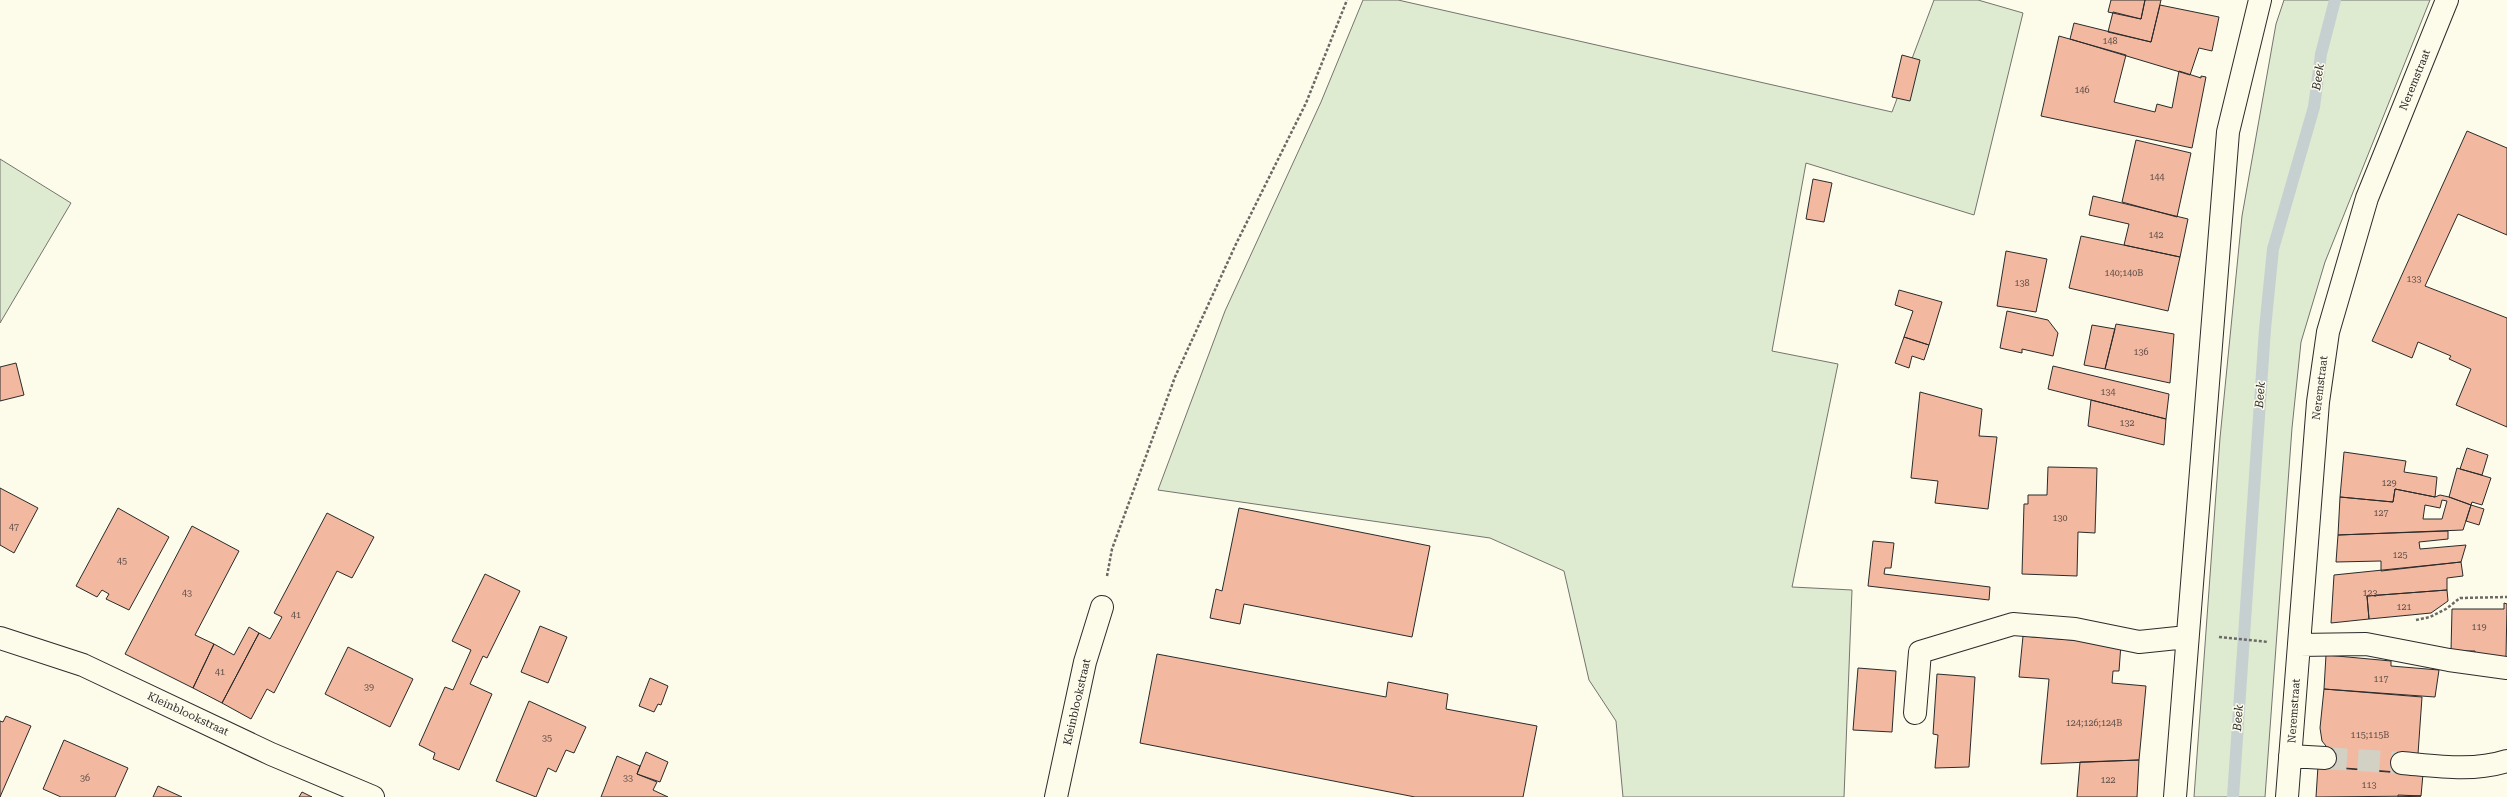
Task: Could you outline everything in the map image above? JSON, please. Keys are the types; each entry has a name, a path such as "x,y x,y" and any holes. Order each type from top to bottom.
{"street":[{"path":"2175,797 2186,637 2228,132 2260,0"},
{"name":"Neremstraat","path":"2287,797 2318,402 2328,332 2367,198 2447,0"},
{"name":"Kleinblookstraat","path":"1056,797 1085,662 1102,607"},
{"path":"1915,713 1920,652 2013,624 2074,629 2139,642 2186,637"},
{"name":"Kleinblookstraat","path":"0,638 84,665 271,754 373,797"},
{"path":"2299,645 2366,644 2448,660 2507,668"},
{"path":"2290,756 2325,758"},
{"path":"2402,763 2452,768 2498,764 2507,761"}],"path":[{"path":"1102,607 1112,549 1175,377 1236,244 1306,103 1347,0"},
{"path":"2224,638 2256,641"}],"green space":[{"path":"1363,0 1398,0 1892,112 1934,0 1978,0 2023,13 1974,215 1806,163 1772,351 1838,364 1792,587 1852,590 1844,797 1623,797 1616,721 1589,680 1564,571 1490,538 1158,490 1225,311 1321,102"},
{"path":"2284,0 2430,0 2325,262 2301,342 2292,428 2265,797 2194,797 2220,438 2242,216 2276,24"},
{"path":"0,159 71,203 0,323"}],"building":[{"path":"2111,0 2145,0 2141,19 2108,12"},
{"path":"2145,0 2161,0 2151,42 2108,32 2113,12 2141,19"},
{"path":"2160,5 2219,17 2212,51 2199,48 2190,75 2070,39 2074,23 2151,42"},
{"path":"2059,36 2126,55 2114,102 2155,112 2157,104 2172,108 2179,71 2201,78 2201,76 2206,77 2192,148 2041,116"},
{"path":"1902,55 1920,60 1910,101 1892,97"},
{"path":"2467,131 2507,148 2507,235 2458,214 2425,286 2507,318 2507,427 2456,405 2471,369 2449,359 2451,356 2418,342 2412,358 2372,341"},
{"path":"2136,140 2191,153 2177,217 2122,202"},
{"path":"1813,179 1832,183 1824,222 1806,219"},
{"path":"2093,196 2188,219 2180,257 2124,245 2129,224 2089,215"},
{"path":"2081,236 2180,257 2168,311 2069,288"},
{"path":"2006,251 2047,259 2036,312 1997,306"},
{"path":"1899,290 1942,302 1929,345 1904,337 1913,311 1895,305"},
{"path":"2007,311 2048,320 2058,333 2053,356 2022,349 2022,353 2000,348"},
{"path":"2116,324 2174,334 2170,383 2105,369"},
{"path":"2092,325 2115,329 2105,369 2084,365"},
{"path":"1904,337 1929,345 1924,360 1912,356 1909,368 1895,363"},
{"path":"16,363 24,395 0,401 0,367"},
{"path":"2053,366 2169,394 2166,419 2048,389"},
{"path":"1920,392 1982,409 1979,436 1997,437 1988,509 1935,503 1938,481 1911,478"},
{"path":"2091,400 2166,419 2164,445 2088,426"},
{"path":"2467,448 2488,455 2482,475 2460,469"},
{"path":"2344,452 2406,461 2404,472 2437,477 2435,497 2395,489 2393,502 2340,497"},
{"path":"2048,467 2097,468 2095,533 2078,532 2077,576 2022,574 2024,504 2028,504 2028,495 2047,495"},
{"path":"2457,468 2491,478 2482,505 2472,502 2471,505 2449,497"},
{"path":"0,488 38,508 14,553 0,545"},
{"path":"2395,489 2435,497 2440,495 2471,505 2463,530 2338,535 2340,497 2393,502","holes":["2442,500 2447,501 2442,519 2423,519 2425,505 2440,508"]},
{"path":"2471,505 2484,509 2479,525 2466,521"},
{"path":"118,508 169,537 129,610 106,599 109,594 102,590 97,597 76,586"},
{"path":"1239,508 1430,546 1412,637 1244,604 1240,624 1210,618 1216,589 1222,591"},
{"path":"327,513 374,537 352,578 337,571 274,693 267,689 251,719 222,703 259,633 270,639 282,617 274,613"},
{"path":"192,526 239,551 195,635 214,644 193,688 125,654"},
{"path":"2448,531 2448,539 2419,542 2420,549 2466,545 2461,562 2381,571 2381,561 2336,562 2338,535"},
{"path":"1873,541 1894,543 1891,568 1885,568 1884,574 1990,587 1989,600 1868,586"},
{"path":"2461,562 2463,576 2447,578 2447,590 2367,596 2369,619 2331,623 2334,575"},
{"path":"485,574 520,591 487,658 483,656 470,684 492,694 459,770 433,759 435,753 419,745 445,687 453,690 471,650 452,641"},
{"path":"2447,590 2448,601 2431,613 2369,619 2367,596"},
{"path":"2504,603 2507,604 2506,657 2475,657 2475,651 2451,651 2452,609 2504,609"},
{"path":"540,626 567,637 548,683 521,672"},
{"path":"249,627 259,633 222,703 193,688 214,644 234,655"},
{"path":"2023,636 2121,644 2119,671 2113,671 2112,683 2146,686 2139,760 2041,764 2049,679 2019,677"},
{"path":"348,647 413,679 390,727 325,694"},
{"path":"1157,654 1386,697 1388,682 1448,694 1446,709 1537,726 1523,797 1415,797 1140,743"},
{"path":"2326,655 2391,661 2391,666 2439,670 2435,697 2324,689"},
{"path":"1858,668 1896,671 1892,732 1853,730"},
{"path":"1937,674 1975,677 1969,767 1935,768 1938,735 1933,734"},
{"path":"650,678 668,686 661,705 658,704 654,712 639,706"},
{"path":"2324,689 2422,697 2418,754 2401,773 2324,767 2324,748 2326,746 2322,741 2320,728"},
{"path":"529,701 586,727 574,753 566,750 556,772 548,768 536,797 496,781"},
{"path":"6,716 31,726 0,797 0,721 3,722"},
{"path":"64,740 128,768 115,797 61,797 43,789"},
{"path":"646,752 668,762 660,782 637,774"},
{"path":"617,756 640,766 637,774 657,782 653,790 668,797 601,797"},
{"path":"2139,760 2137,797 2077,797 2080,762"},
{"path":"2318,766 2423,774 2421,796 2316,797"},
{"path":"158,786 182,797 153,797"},
{"path":"302,792 312,797 299,797"},
{"path":"2398,795 2421,796 2398,797"}],"waterway":[{"name":"Beek","path":"2233,797 2265,329 2273,249 2314,107 2321,54 2335,0"}],"tunnel":[{"path":"2325,758 2402,763"}]}
